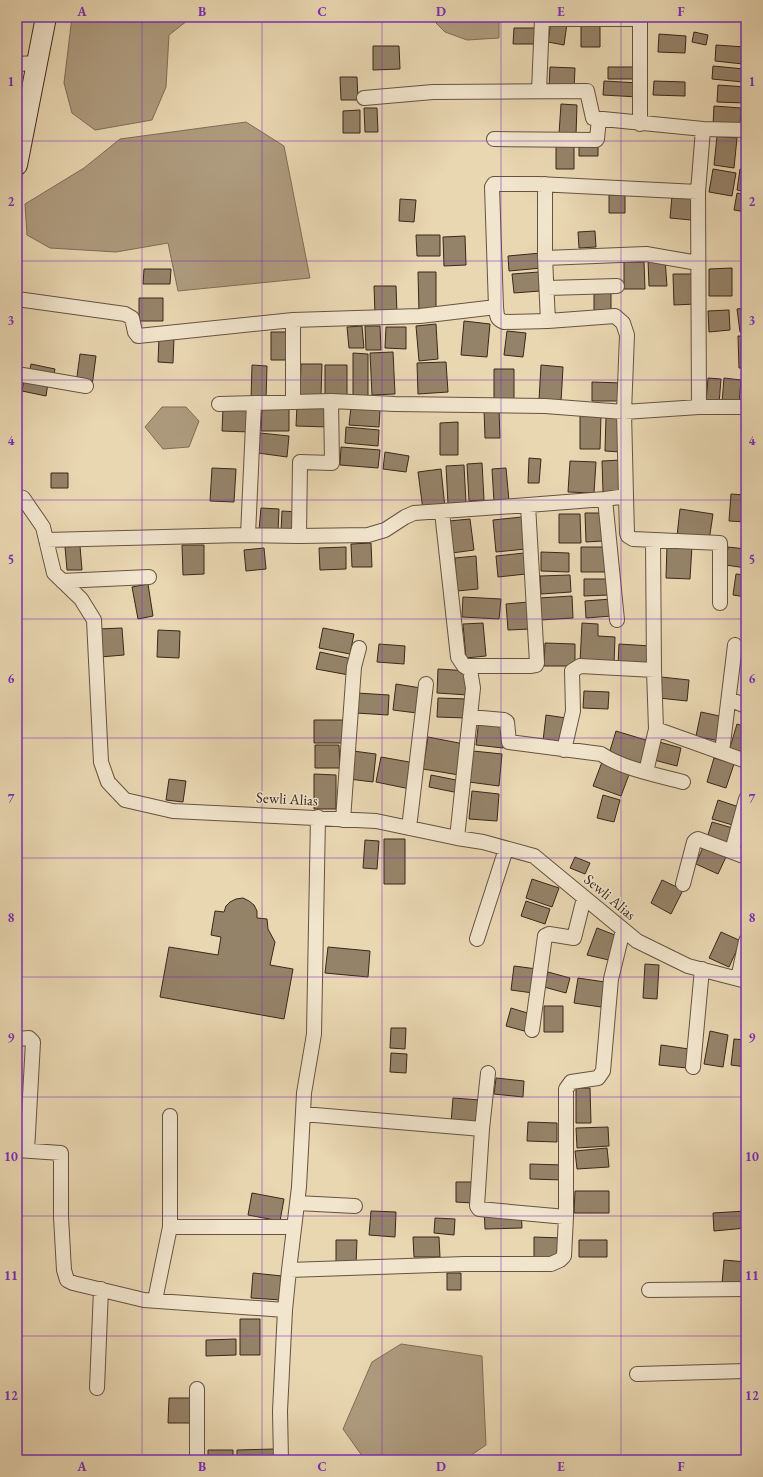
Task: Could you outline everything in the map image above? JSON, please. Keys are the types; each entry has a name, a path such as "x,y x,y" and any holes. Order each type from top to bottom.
{"street":[{"path":"17,165 46,17"},
{"path":"539,91 542,19 640,18 640,124"},
{"path":"17,64 37,63"},
{"path":"364,98 433,92 588,91 593,118 640,124 704,129 746,130"},
{"path":"494,139 596,140 598,139 599,118"},
{"path":"699,407 698,192 704,129"},
{"path":"698,192 545,184 494,184 492,187 496,307 497,317 499,320 504,322 548,321 615,316 623,323 627,336 624,412 628,536 632,539 720,543 720,604"},
{"path":"545,184 545,258 548,321"},
{"path":"545,258 646,254 698,263"},
{"path":"547,288 617,286"},
{"path":"17,299 125,314 132,318 135,332 138,336 293,320 420,316 496,307"},
{"path":"293,320 293,402"},
{"path":"17,374 86,386"},
{"path":"219,404 331,401 395,404 545,406 624,412 699,407 746,407"},
{"path":"299,536 300,462 332,463 331,401"},
{"path":"248,536 254,403"},
{"name":"Sewli Alias","path":"17,496 23,498 43,527 54,573 81,599 94,620 101,762 108,782 125,800 173,811 376,821 483,842 534,856 637,941 688,966 742,980"},
{"path":"46,540 368,535 385,530 414,513 605,500 626,496"},
{"path":"605,500 617,620"},
{"path":"464,666 530,666 536,665 537,663 528,505"},
{"path":"442,512 458,657 464,666 470,670 473,688 457,838"},
{"path":"646,772 656,729 653,540"},
{"path":"62,581 149,577"},
{"path":"722,752 735,645"},
{"path":"343,820 354,668 359,648"},
{"path":"564,750 573,711 572,670 580,666 654,670"},
{"path":"409,828 426,684"},
{"path":"729,699 746,706"},
{"path":"470,717 504,720 507,722 509,742 601,754 608,759 633,769 683,782"},
{"path":"656,729 746,761"},
{"path":"732,852 746,800"},
{"path":"281,1460 280,1411 285,1310 299,1187 304,1093 314,1034 318,817"},
{"path":"683,884 694,842 698,839 746,857"},
{"path":"477,939 506,849"},
{"path":"532,1030 545,936 549,934 572,939 574,938 584,898"},
{"path":"289,1270 465,1264 551,1264 560,1260 564,1256 566,1217 566,1089 571,1082 598,1078 603,1071 611,979 623,930"},
{"path":"742,980 746,941"},
{"path":"693,1067 702,969"},
{"path":"17,1039 29,1038 33,1042 22,1150 61,1153 61,1217 64,1270 68,1280 73,1283 144,1300 285,1310"},
{"path":"488,1073 482,1129 477,1203 479,1209 566,1217"},
{"path":"303,1114 482,1129"},
{"path":"155,1300 170,1227 170,1116"},
{"path":"297,1203 355,1206"},
{"path":"170,1227 294,1227"},
{"path":"97,1388 101,1289"},
{"path":"650,1290 746,1289"},
{"path":"638,1374 746,1371"},
{"path":"197,1389 197,1460"}],"shaded area":[{"path":"72,17 192,17 169,35 166,87 152,120 95,130 72,113 64,83"},
{"path":"430,17 499,17 499,38 467,40 445,32"},
{"path":"246,122 284,146 310,278 178,291 168,243 116,252 50,248 27,235 25,204 84,168 120,139"},
{"path":"162,407 186,407 199,421 189,447 163,449 145,427"},
{"path":"401,1344 482,1356 486,1445 464,1460 365,1460 343,1429 372,1362"}],"building":[{"path":"551,21 567,23 564,45 548,42"},
{"path":"581,23 600,23 600,47 581,47"},
{"path":"514,28 536,28 536,44 513,44"},
{"path":"694,32 708,35 706,45 692,42"},
{"path":"659,34 686,36 685,53 658,52"},
{"path":"716,45 745,47 743,64 715,61"},
{"path":"373,46 399,46 400,69 373,70"},
{"path":"713,66 744,69 743,82 712,79"},
{"path":"550,67 575,68 574,88 549,87"},
{"path":"608,67 638,67 638,79 608,79"},
{"path":"340,77 357,77 358,100 341,100"},
{"path":"604,81 639,83 638,97 603,95"},
{"path":"654,81 685,82 685,96 653,95"},
{"path":"718,85 746,87 746,103 717,102"},
{"path":"561,104 577,105 576,135 559,134"},
{"path":"714,106 741,108 740,127 713,125"},
{"path":"364,108 377,108 378,132 365,132"},
{"path":"360,110 360,133 343,133 343,111"},
{"path":"717,136 737,138 734,168 714,165"},
{"path":"746,140 746,166 742,165"},
{"path":"556,144 574,144 574,169 556,169"},
{"path":"579,144 598,144 598,156 579,156"},
{"path":"713,169 736,173 732,196 709,192"},
{"path":"740,169 746,170 746,192 737,190"},
{"path":"737,193 746,195 746,212 734,210"},
{"path":"609,195 625,195 625,213 609,213"},
{"path":"672,196 693,197 691,220 670,218"},
{"path":"400,199 416,200 414,222 399,221"},
{"path":"595,231 596,247 579,248 578,232"},
{"path":"416,235 440,235 440,256 417,256"},
{"path":"465,236 466,265 444,266 443,237"},
{"path":"541,253 542,268 509,271 508,256"},
{"path":"665,259 667,286 649,286 648,260"},
{"path":"624,262 644,262 645,289 624,289"},
{"path":"732,268 732,296 709,296 709,269"},
{"path":"144,269 171,269 170,284 143,284"},
{"path":"418,272 436,272 436,312 419,312"},
{"path":"539,272 540,291 514,293 512,274"},
{"path":"673,274 695,274 696,304 674,305"},
{"path":"374,286 396,286 397,313 375,314"},
{"path":"611,293 611,316 594,316 594,294"},
{"path":"139,298 163,298 163,321 139,321"},
{"path":"746,308 746,331 740,332 737,309"},
{"path":"729,310 730,330 709,332 708,311"},
{"path":"464,321 490,324 487,357 461,355"},
{"path":"436,324 438,359 419,361 416,326"},
{"path":"362,326 364,348 349,348 347,327"},
{"path":"365,326 380,326 381,350 366,350"},
{"path":"386,327 406,327 406,349 385,348"},
{"path":"507,331 526,333 523,357 504,355"},
{"path":"271,332 292,332 292,360 271,360"},
{"path":"738,336 746,336 746,368 739,368"},
{"path":"159,337 174,337 173,363 158,362"},
{"path":"393,352 395,394 372,395 370,353"},
{"path":"353,353 368,354 368,396 353,396"},
{"path":"80,354 96,356 92,386 76,384"},
{"path":"446,362 448,392 418,394 417,363"},
{"path":"31,364 55,369 53,379 29,375"},
{"path":"301,364 322,364 321,396 300,395"},
{"path":"252,365 267,366 266,400 251,399"},
{"path":"325,365 347,365 347,396 325,395"},
{"path":"541,365 563,367 561,402 539,400"},
{"path":"494,369 514,369 514,401 494,401"},
{"path":"708,378 721,379 719,404 706,403"},
{"path":"724,378 741,380 739,404 722,403"},
{"path":"24,379 48,383 46,396 22,391"},
{"path":"592,382 622,383 622,401 592,401"},
{"path":"297,405 330,406 329,427 296,426"},
{"path":"351,407 380,410 379,427 349,425"},
{"path":"262,408 289,409 289,431 261,431"},
{"path":"223,409 251,410 250,432 222,431"},
{"path":"484,409 499,409 500,438 485,438"},
{"path":"580,414 601,415 600,449 580,449"},
{"path":"606,417 622,418 621,452 605,451"},
{"path":"458,422 458,455 440,455 440,423"},
{"path":"346,427 379,430 378,446 345,443"},
{"path":"260,433 289,436 287,457 258,453"},
{"path":"341,447 380,450 378,468 340,465"},
{"path":"385,452 409,456 406,472 383,469"},
{"path":"529,458 541,459 539,483 528,483"},
{"path":"621,460 622,492 603,492 602,461"},
{"path":"570,461 596,462 594,493 568,492"},
{"path":"482,463 484,500 469,501 467,464"},
{"path":"464,465 466,503 448,504 446,466"},
{"path":"212,468 236,469 234,502 210,501"},
{"path":"506,468 509,501 494,502 492,469"},
{"path":"441,469 445,508 423,510 418,472"},
{"path":"51,473 68,473 68,488 51,488"},
{"path":"731,494 746,495 746,522 729,521"},
{"path":"261,508 279,509 278,531 259,530"},
{"path":"680,509 713,514 709,541 677,536"},
{"path":"282,511 298,512 297,533 281,532"},
{"path":"585,513 603,513 603,541 586,542"},
{"path":"559,514 580,514 581,543 559,543"},
{"path":"522,517 526,549 496,552 493,520"},
{"path":"470,519 474,550 452,553 449,521"},
{"path":"371,543 372,567 352,567 351,544"},
{"path":"182,545 204,545 204,574 183,575"},
{"path":"667,545 692,546 690,579 666,578"},
{"path":"80,546 82,570 67,570 65,547"},
{"path":"346,547 346,569 320,570 319,548"},
{"path":"581,547 604,547 605,572 581,572"},
{"path":"728,547 746,549 746,568 726,565"},
{"path":"264,548 266,569 246,571 244,550"},
{"path":"541,552 569,553 569,572 541,571"},
{"path":"524,553 526,574 498,577 496,556"},
{"path":"476,556 478,589 457,591 455,558"},
{"path":"736,574 746,575 746,597 733,595"},
{"path":"570,575 571,592 541,594 540,576"},
{"path":"584,579 608,579 609,595 584,596"},
{"path":"148,584 153,616 138,619 132,587"},
{"path":"572,596 573,618 540,620 539,598"},
{"path":"463,597 501,599 499,619 462,617"},
{"path":"611,599 612,616 586,618 585,601"},
{"path":"529,602 531,629 508,630 506,604"},
{"path":"483,623 486,656 466,658 463,624"},
{"path":"582,623 598,624 598,636 615,637 614,664 580,662"},
{"path":"122,628 124,655 100,657 98,629"},
{"path":"323,628 354,634 350,654 319,648"},
{"path":"158,630 180,631 179,658 157,657"},
{"path":"545,643 575,644 575,666 544,666"},
{"path":"379,644 405,646 404,664 377,662"},
{"path":"619,644 651,646 650,667 618,665"},
{"path":"320,652 352,659 349,675 316,669"},
{"path":"438,669 469,671 468,695 437,693"},
{"path":"661,677 689,680 687,701 659,698"},
{"path":"396,684 421,688 417,713 393,710"},
{"path":"584,691 609,692 608,709 583,708"},
{"path":"357,693 389,695 388,715 356,713"},
{"path":"438,698 467,699 466,718 437,717"},
{"path":"701,712 724,717 719,741 696,736"},
{"path":"546,715 566,718 563,744 543,741"},
{"path":"479,719 506,722 503,748 476,745"},
{"path":"314,720 343,720 343,743 314,743"},
{"path":"737,724 746,727 746,756 729,751"},
{"path":"616,731 649,741 641,767 608,757"},
{"path":"428,737 464,744 459,775 423,769"},
{"path":"659,742 681,748 677,766 654,760"},
{"path":"315,745 339,745 340,768 315,768"},
{"path":"353,751 376,754 373,782 349,779"},
{"path":"473,751 502,754 499,786 469,782"},
{"path":"381,757 415,763 410,789 376,782"},
{"path":"714,758 734,764 726,788 707,782"},
{"path":"602,762 630,772 621,796 593,786"},
{"path":"314,774 336,775 336,809 314,809"},
{"path":"431,775 461,781 459,793 429,787"},
{"path":"169,779 186,781 183,802 166,800"},
{"path":"472,791 499,794 497,821 469,819"},
{"path":"603,795 620,800 614,822 597,818"},
{"path":"718,800 742,808 736,826 712,819"},
{"path":"746,821 746,846 736,842"},
{"path":"712,822 736,829 731,845 707,838"},
{"path":"384,839 405,839 405,884 384,884"},
{"path":"365,840 379,841 377,869 363,868"},
{"path":"703,847 726,857 718,874 696,864"},
{"path":"575,857 590,863 585,874 570,868"},
{"path":"532,879 559,888 552,907 526,898"},
{"path":"662,880 683,890 671,914 651,903"},
{"path":"243,898 254,905 257,911 257,918 267,919 268,929 275,942 270,965 293,969 284,1019 160,997 169,947 218,955 221,937 211,935 215,911 224,912 226,906 230,902"},
{"path":"526,901 550,909 545,924 521,916"},
{"path":"597,928 620,937 609,960 587,955"},
{"path":"721,932 741,941 729,967 709,958"},
{"path":"328,947 370,951 368,977 325,973"},
{"path":"645,964 659,965 657,999 643,998"},
{"path":"514,966 537,969 533,993 511,990"},
{"path":"548,972 570,978 566,993 544,987"},
{"path":"578,978 605,982 601,1007 574,1003"},
{"path":"544,1006 563,1006 563,1032 544,1032"},
{"path":"511,1008 534,1015 528,1032 506,1026"},
{"path":"391,1028 406,1028 405,1049 390,1048"},
{"path":"710,1031 728,1035 723,1067 704,1064"},
{"path":"734,1039 746,1040 746,1067 731,1065"},
{"path":"661,1045 689,1049 687,1068 659,1065"},
{"path":"391,1053 407,1054 406,1073 390,1072"},
{"path":"496,1078 524,1081 523,1097 494,1094"},
{"path":"576,1088 590,1088 591,1123 576,1123"},
{"path":"453,1098 480,1100 478,1125 451,1123"},
{"path":"528,1122 557,1123 557,1142 527,1141"},
{"path":"608,1127 609,1146 577,1148 576,1128"},
{"path":"607,1148 609,1167 577,1169 575,1151"},
{"path":"530,1164 563,1165 563,1180 530,1179"},
{"path":"456,1182 474,1182 473,1203 456,1202"},
{"path":"575,1191 609,1191 609,1213 574,1213"},
{"path":"252,1193 284,1199 280,1221 248,1215"},
{"path":"521,1207 522,1228 485,1229 484,1208"},
{"path":"371,1211 396,1212 395,1237 369,1235"},
{"path":"746,1211 746,1228 714,1231 713,1213"},
{"path":"435,1218 455,1219 454,1235 434,1233"},
{"path":"413,1237 439,1237 440,1257 414,1257"},
{"path":"534,1237 562,1238 562,1258 534,1258"},
{"path":"336,1240 357,1240 356,1265 336,1265"},
{"path":"579,1240 607,1240 607,1257 579,1257"},
{"path":"724,1260 746,1262 746,1286 722,1284"},
{"path":"253,1273 282,1276 281,1300 251,1298"},
{"path":"447,1273 461,1273 461,1290 447,1290"},
{"path":"240,1319 260,1319 260,1355 240,1355"},
{"path":"236,1339 236,1355 206,1356 206,1340"},
{"path":"169,1398 193,1398 193,1423 168,1423"},
{"path":"275,1449 275,1460 237,1460 237,1450"},
{"path":"208,1450 233,1450 233,1460 208,1460"}]}
